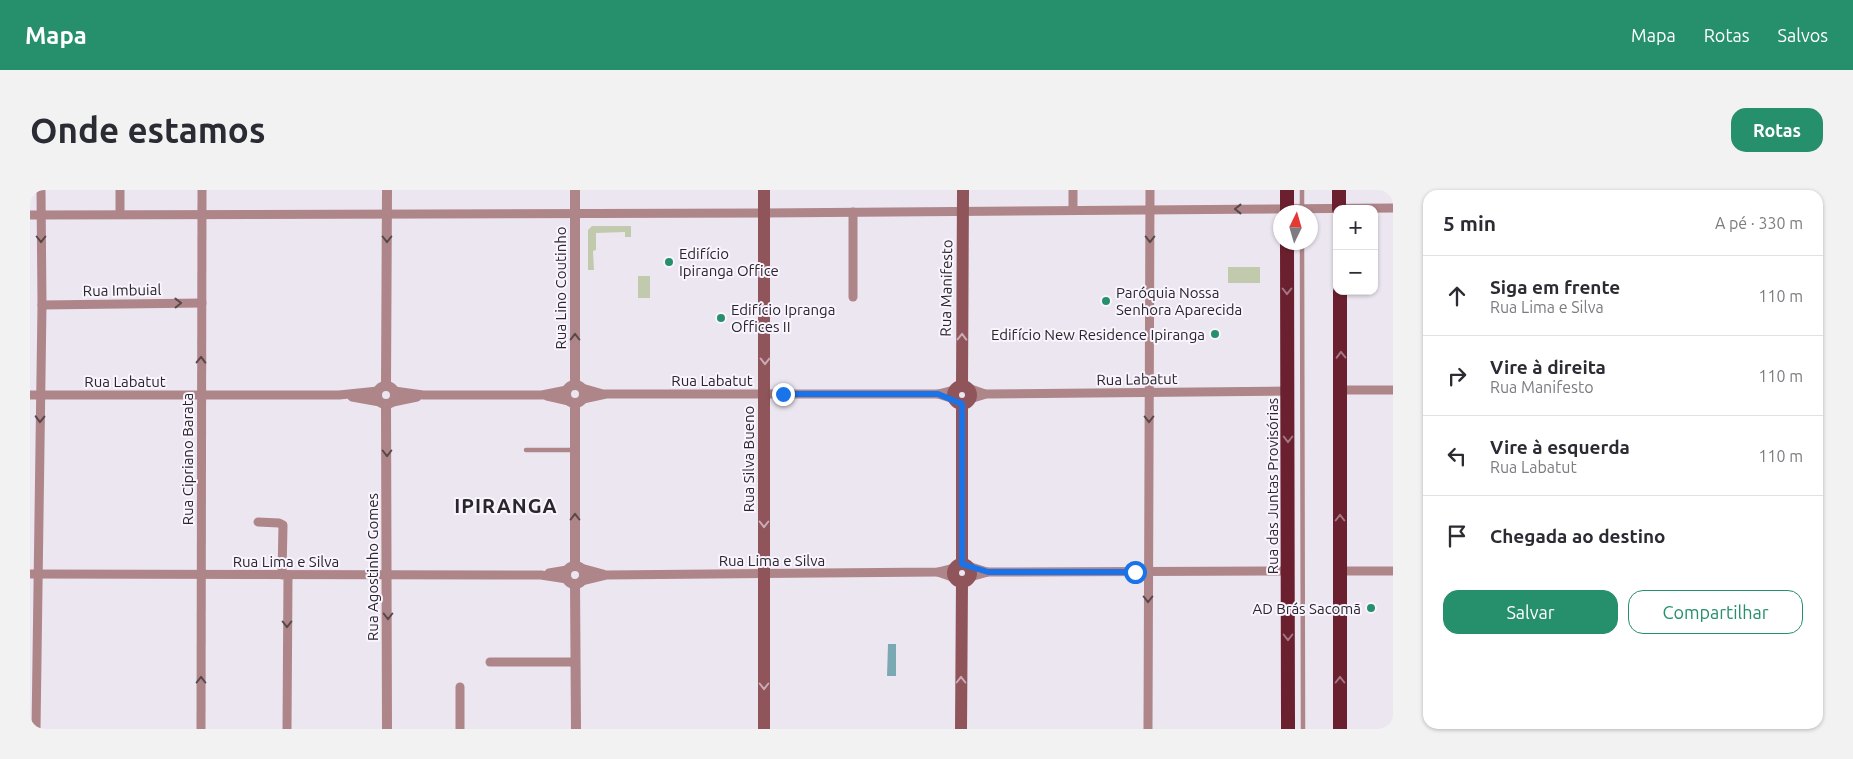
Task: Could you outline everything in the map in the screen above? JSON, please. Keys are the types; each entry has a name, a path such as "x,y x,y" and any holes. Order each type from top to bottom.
{"highway":[{"path":"1287,190 1292,205"},
{"path":"1336,205 1339,190"},
{"name":"Rua das Juntas Provisórias","path":"1287,250 1288,729"},
{"path":"1340,295 1340,729"}],"main road":[{"name":"Rua Silva Bueno","path":"764,190 764,729"},
{"name":"Rua Manifesto","path":"961,729 963,190"}],"street":[{"path":"36,729 34,574 42,305 41,190"},
{"path":"120,190 120,214"},
{"name":"Rua Cipriano Barata","path":"201,729 202,190"},
{"path":"386,389 387,190"},
{"name":"Rua Lino Coutinho","path":"575,190 574,575 576,729"},
{"path":"1073,190 1073,210"},
{"path":"1148,729 1150,190"},
{"path":"1318,209 1333,208"},
{"path":"1378,208 1393,208"},
{"path":"30,215 1273,210"},
{"path":"853,297 854,212"},
{"name":"Rua Imbuial","path":"42,305 202,303"},
{"path":"386,389 395,396 386,403 377,396 386,389"},
{"name":"Rua Labatut","path":"30,395 340,395 386,389 423,395 986,394 1288,391"},
{"path":"1341,390 1393,390"},
{"name":"Rua Labatut","path":"340,395 386,403 423,395"},
{"name":"Rua Agostinho Gomes","path":"386,403 388,729"},
{"path":"258,522 279,523 283,525 287,729"},
{"name":"Rua Lima e Silva","path":"34,574 764,575 938,572 1288,571"},
{"path":"1340,571 1393,571"},
{"path":"490,662 575,662"},
{"path":"460,687 460,729"}],"lane":[{"path":"1295,205 1302,190"},
{"path":"1302,250 1303,729"},
{"path":"526,450 575,450"}],"green space":[{"path":"592,226 631,226 631,237 625,237 625,232 596,233 596,250 593,251 594,270 588,270 588,230"},
{"path":"1228,267 1260,267 1260,283 1228,283"},
{"path":"638,276 650,276 650,298 638,298"}],"water":[{"path":"888,644 896,644 896,676 887,676"}],"place":[{"name":"Edifício Ipiranga Office","path":"669,262"},
{"name":"Paróquia Nossa Senhora Aparecida","path":"1106,301"},
{"name":"Edifício Ipranga Offices II","path":"721,318"},
{"name":"Edifício New Residence Ipiranga","path":"1215,334"},
{"name":"AD Brás Sacomã","path":"1371,608"}],"district":[{"name":"IPIRANGA","path":"506,505"}],"route":[{"path":"783,394 938,394 954,399 962,404 962,564 988,572 1135,572"}]}
